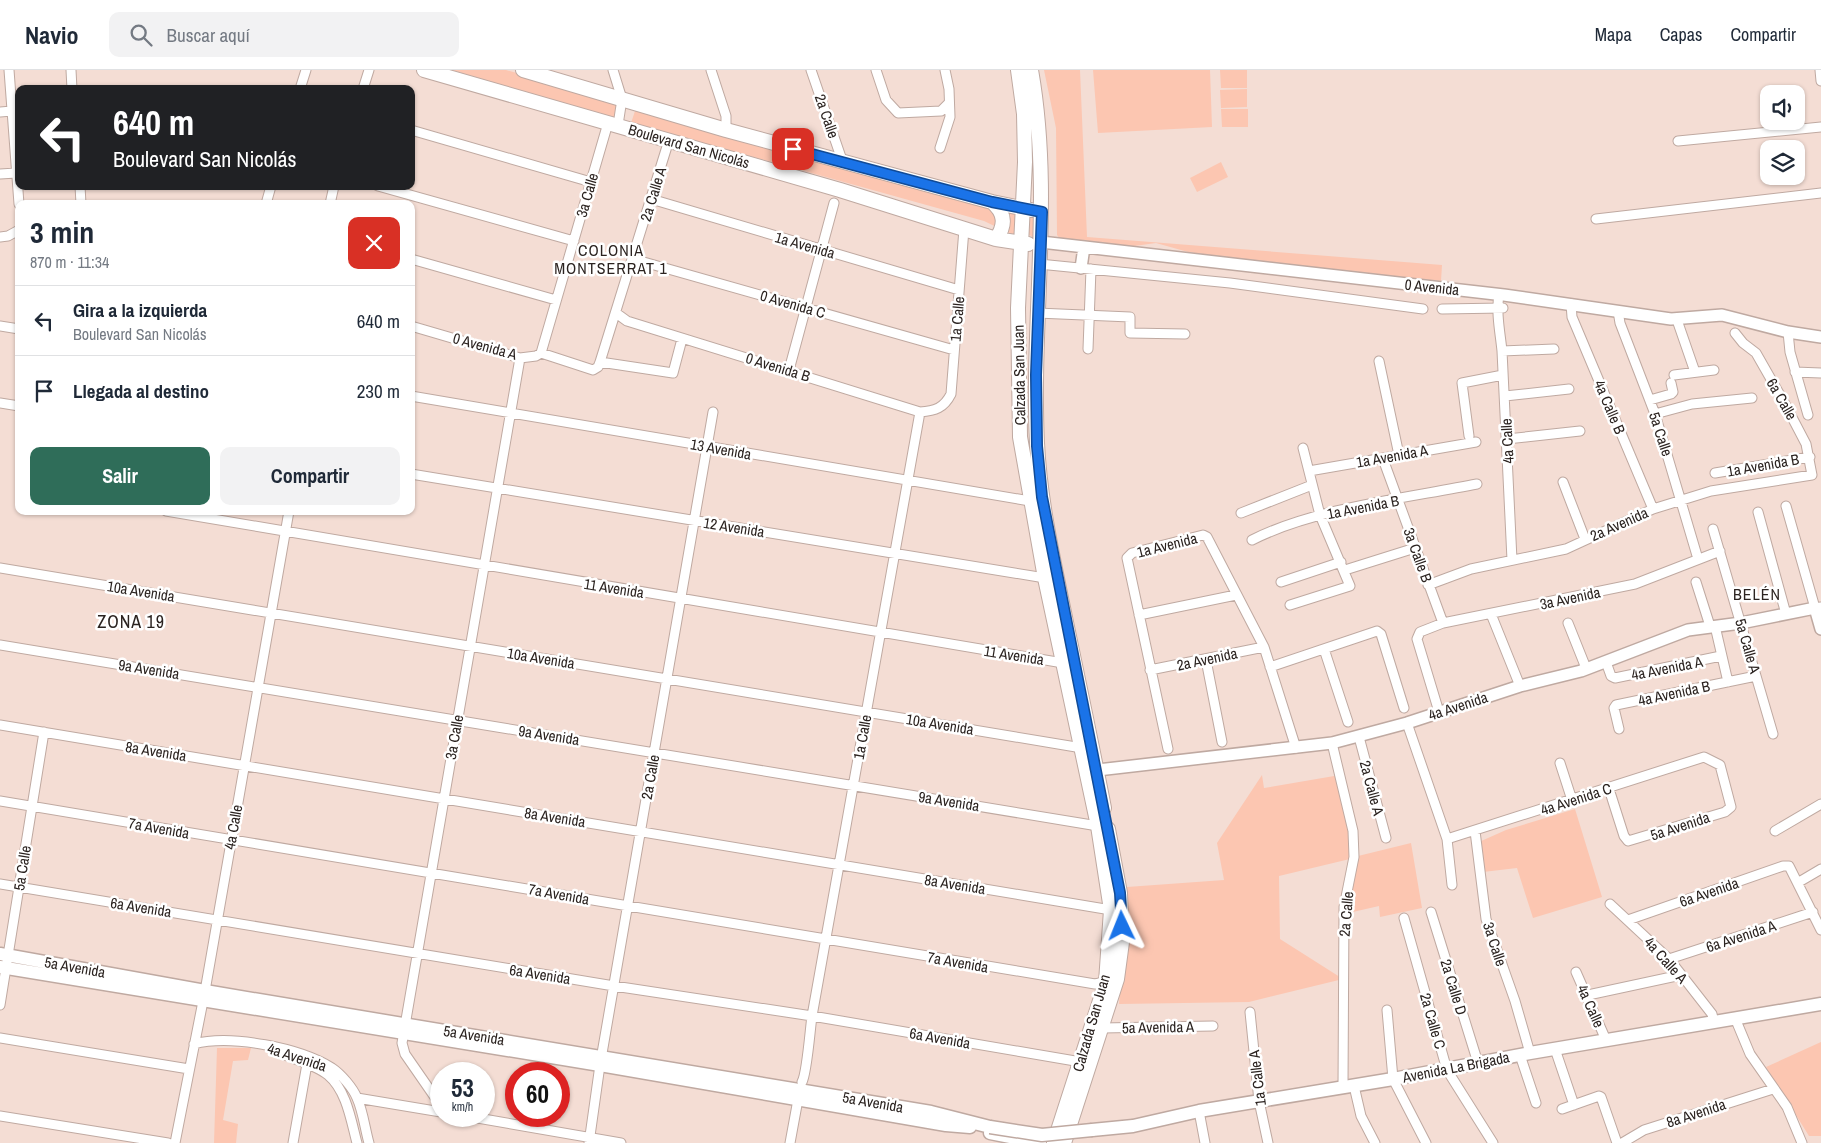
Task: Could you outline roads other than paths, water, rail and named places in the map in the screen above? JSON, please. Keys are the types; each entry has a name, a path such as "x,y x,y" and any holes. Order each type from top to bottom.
{"main road":[{"name":"Boulevard San Nicolás","path":"424,70 670,140 996,239 1021,244 1040,242"},
{"name":"Boulevard San Nicolás","path":"524,70 844,163 1024,210 1042,212"},
{"name":"Calzada San Juan","path":"1018,70 1024,114 1024,210 1018,308 1020,437 1030,501 1050,577 1120,893 1122,942 1111,981 1054,1143"},
{"name":"Calzada San Juan","path":"1031,70 1038,118 1042,212 1036,313 1036,423 1050,577 1063,663 1077,727 1087,746"},
{"path":"992,202 1002,215 1003,224 996,239"},
{"path":"1020,437 1027,446 1029,464 1033,475 1041,480"},
{"name":"Calzada San Juan","path":"1064,1143 1102,1028 1111,981 1111,910 1098,826 1092,771"},
{"name":"5a Avenida","path":"4,954 203,996"},
{"name":"5a Avenida","path":"3,968 203,996 800,1090 947,1120 1040,1143"},
{"name":"Avenida La Brigada","path":"1092,1130 1133,1126 1199,1110 1447,1070 1525,1054 1821,1004"},
{"name":"5a Avenida","path":"947,1120 1026,1131 1048,1132 1059,1127"},
{"name":"5a Avenida","path":"947,1120 1032,1135 1092,1130"}],"street":[{"path":"9,70 15,158"},
{"path":"71,70 72,85"},
{"path":"301,85 306,70"},
{"path":"364,85 369,70"},
{"name":"3a Calle","path":"541,353 591,182 622,99 613,70"},
{"path":"710,70 726,116 726,130"},
{"name":"2a Calle","path":"812,70 844,163"},
{"path":"876,70 886,100 898,112 941,112 948,104"},
{"path":"940,148 950,117 948,104 949,89 945,70"},
{"path":"1820,70 1821,81"},
{"path":"0,112 12,111"},
{"path":"1678,141 1821,127"},
{"path":"415,131 591,182"},
{"name":"2a Calle A","path":"600,362 670,140"},
{"path":"0,174 15,173"},
{"path":"392,190 574,241"},
{"path":"1596,219 1821,193"},
{"name":"1a Avenida","path":"651,199 959,290"},
{"path":"790,370 834,203"},
{"name":"1a Calle","path":"790,1143 800,1090 805,1076 804,1063 812,1016 920,412 942,407 950,394 964,228"},
{"path":"0,237 15,232"},
{"name":"0 Avenida","path":"1040,242 1501,295 1677,320 1722,315 1788,332 1821,337"},
{"path":"1084,247 1091,316 1088,349"},
{"name":"0 Avenida C","path":"633,259 954,350"},
{"path":"415,260 556,300"},
{"path":"1040,264 1230,284 1423,308"},
{"name":"4a Calle","path":"1501,295 1500,322 1512,560"},
{"name":"4a Calle B","path":"1571,304 1572,317 1653,509"},
{"path":"1442,309 1500,308"},
{"name":"5a Calle","path":"1618,311 1620,323 1655,414 1698,559"},
{"name":"0 Avenida B","path":"616,313 627,321 790,370 920,412"},
{"path":"1036,313 1130,317 1130,333 1185,334"},
{"path":"1677,320 1694,372"},
{"path":"0,326 15,328"},
{"name":"0 Avenida A","path":"415,327 520,358 536,356 541,353"},
{"path":"1788,332 1790,352 1808,414"},
{"name":"6a Calle","path":"1735,333 1762,362 1777,393 1795,422 1810,457 1812,475"},
{"path":"541,353 593,370 598,367 600,362 673,373 682,338"},
{"path":"1502,351 1554,349"},
{"name":"3a Calle","path":"430,1090 406,1054 402,1043 520,358"},
{"path":"1379,361 1398,454"},
{"path":"1650,400 1671,394 1673,392 1673,379 1694,372 1714,370"},
{"path":"1796,372 1821,373"},
{"name":"1a Avenida A","path":"1309,471 1382,459 1473,439 1462,383 1503,375"},
{"path":"1505,396 1568,389"},
{"name":"13 Avenida","path":"415,397 1030,501"},
{"path":"1655,414 1692,404 1752,398"},
{"path":"0,404 15,406"},
{"name":"2a Calle","path":"590,1141 601,1060 713,412"},
{"path":"1507,439 1580,431"},
{"path":"1290,605 1350,586 1320,515 1303,448"},
{"name":"1a Avenida B","path":"1715,473 1810,457"},
{"name":"3a Calle B","path":"1382,459 1442,623"},
{"name":"12 Avenida","path":"415,475 894,554 1050,577"},
{"name":"2a Avenida","path":"1428,585 1472,569 1554,553 1576,545 1585,539 1653,509 1711,491 1812,475"},
{"path":"1562,482 1585,539"},
{"name":"1a Avenida B","path":"1252,540 1270,531 1320,515 1477,484"},
{"path":"1241,513 1312,485"},
{"path":"1786,506 1818,608 1821,629"},
{"path":"1758,512 1786,614"},
{"name":"11 Avenida","path":"189,515 1063,663"},
{"name":"4a Calle","path":"175,1143 289,515"},
{"name":"5a Calle A","path":"1713,529 1773,734"},
{"name":"1a Avenida","path":"1139,615 1129,555 1206,536 1236,595"},
{"path":"1281,582 1415,548"},
{"name":"3a Avenida","path":"1439,712 1417,635 1442,623 1636,584 1720,551"},
{"name":"10a Avenida","path":"0,568 866,712 1087,746"},
{"path":"1696,582 1713,626 1728,682"},
{"path":"1168,749 1139,615 1236,595 1264,647 1296,748"},
{"name":"4a Avenida","path":"1092,771 1296,748 1359,737 1520,686 1606,662 1688,630 1741,623 1818,608"},
{"path":"1491,614 1520,686"},
{"path":"1568,623 1586,668"},
{"path":"1270,667 1377,631 1380,632 1404,708"},
{"name":"9a Avenida","path":"0,645 1098,826"},
{"name":"2a Avenida","path":"1150,670 1264,647"},
{"path":"1324,649 1348,722"},
{"name":"4a Avenida A","path":"1606,662 1612,678 1721,656"},
{"path":"1206,660 1222,742"},
{"name":"4a Avenida B","path":"1619,729 1614,708 1616,705 1756,676"},
{"path":"1407,723 1447,840 1452,885"},
{"name":"8a Avenida","path":"0,725 1111,910"},
{"name":"5a Calle","path":"0,1005 4,954 19,887 44,732"},
{"name":"2a Calle A","path":"1359,737 1386,838"},
{"name":"2a Calle","path":"1332,743 1353,831 1354,857 1344,907 1348,1086"},
{"name":"4a Avenida C","path":"1447,840 1609,789 1704,756 1720,764 1731,807"},
{"path":"1560,763 1572,800"},
{"name":"5a Avenida","path":"1609,789 1624,836 1628,841 1725,812 1731,807"},
{"name":"7a Avenida","path":"0,801 1095,984 1111,981"},
{"path":"1775,831 1821,804"},
{"name":"3a Calle","path":"1475,831 1486,919 1515,1001 1536,1102"},
{"name":"6a Avenida","path":"1628,920 1783,866 1789,866 1799,882"},
{"path":"1821,869 1799,882 1821,930"},
{"name":"6a Avenida","path":"0,884 614,986 812,1016 1081,1062"},
{"name":"4a Calle A","path":"1610,904 1669,959 1712,1014 1714,1022"},
{"name":"2a Calle D","path":"1431,912 1478,1063"},
{"name":"6a Avenida A","path":"1669,959 1813,912"},
{"name":"2a Calle C","path":"1404,918 1447,1070 1493,1143"},
{"name":"4a Calle","path":"1576,972 1588,995 1606,1040"},
{"path":"1588,995 1681,975"},
{"path":"1387,1010 1393,1079 1426,1143"},
{"name":"1a Calle A","path":"1250,1012 1259,1101 1268,1143"},
{"path":"1735,1018 1750,1054 1787,1107 1802,1143"},
{"name":"5a Avenida A","path":"1102,1028 1214,1026"},
{"path":"0,1038 189,1069"},
{"name":"4a Avenida","path":"194,1044 218,1040 257,1044 309,1058 333,1069 357,1098"},
{"name":"4a Avenida","path":"257,1044 307,1064 328,1075 337,1086 346,1103 356,1143"},
{"path":"1555,1049 1574,1105"},
{"path":"293,1143 307,1064"},
{"path":"1348,1086 1375,1143"},
{"name":"8a Avenida","path":"1622,1143 1644,1130 1773,1088"},
{"path":"1562,1109 1599,1096 1602,1099 1617,1143"},
{"path":"369,1143 357,1098 430,1110"},
{"path":"1199,1110 1205,1143"},
{"path":"0,1116 168,1143"},
{"path":"495,1122 590,1141 621,1143"}],"district":[{"name":"COLONIA MONTSERRAT 1","path":"611,259"},
{"name":"BELÉN","path":"1757,594"},
{"name":"ZONA 19","path":"131,621"}]}
